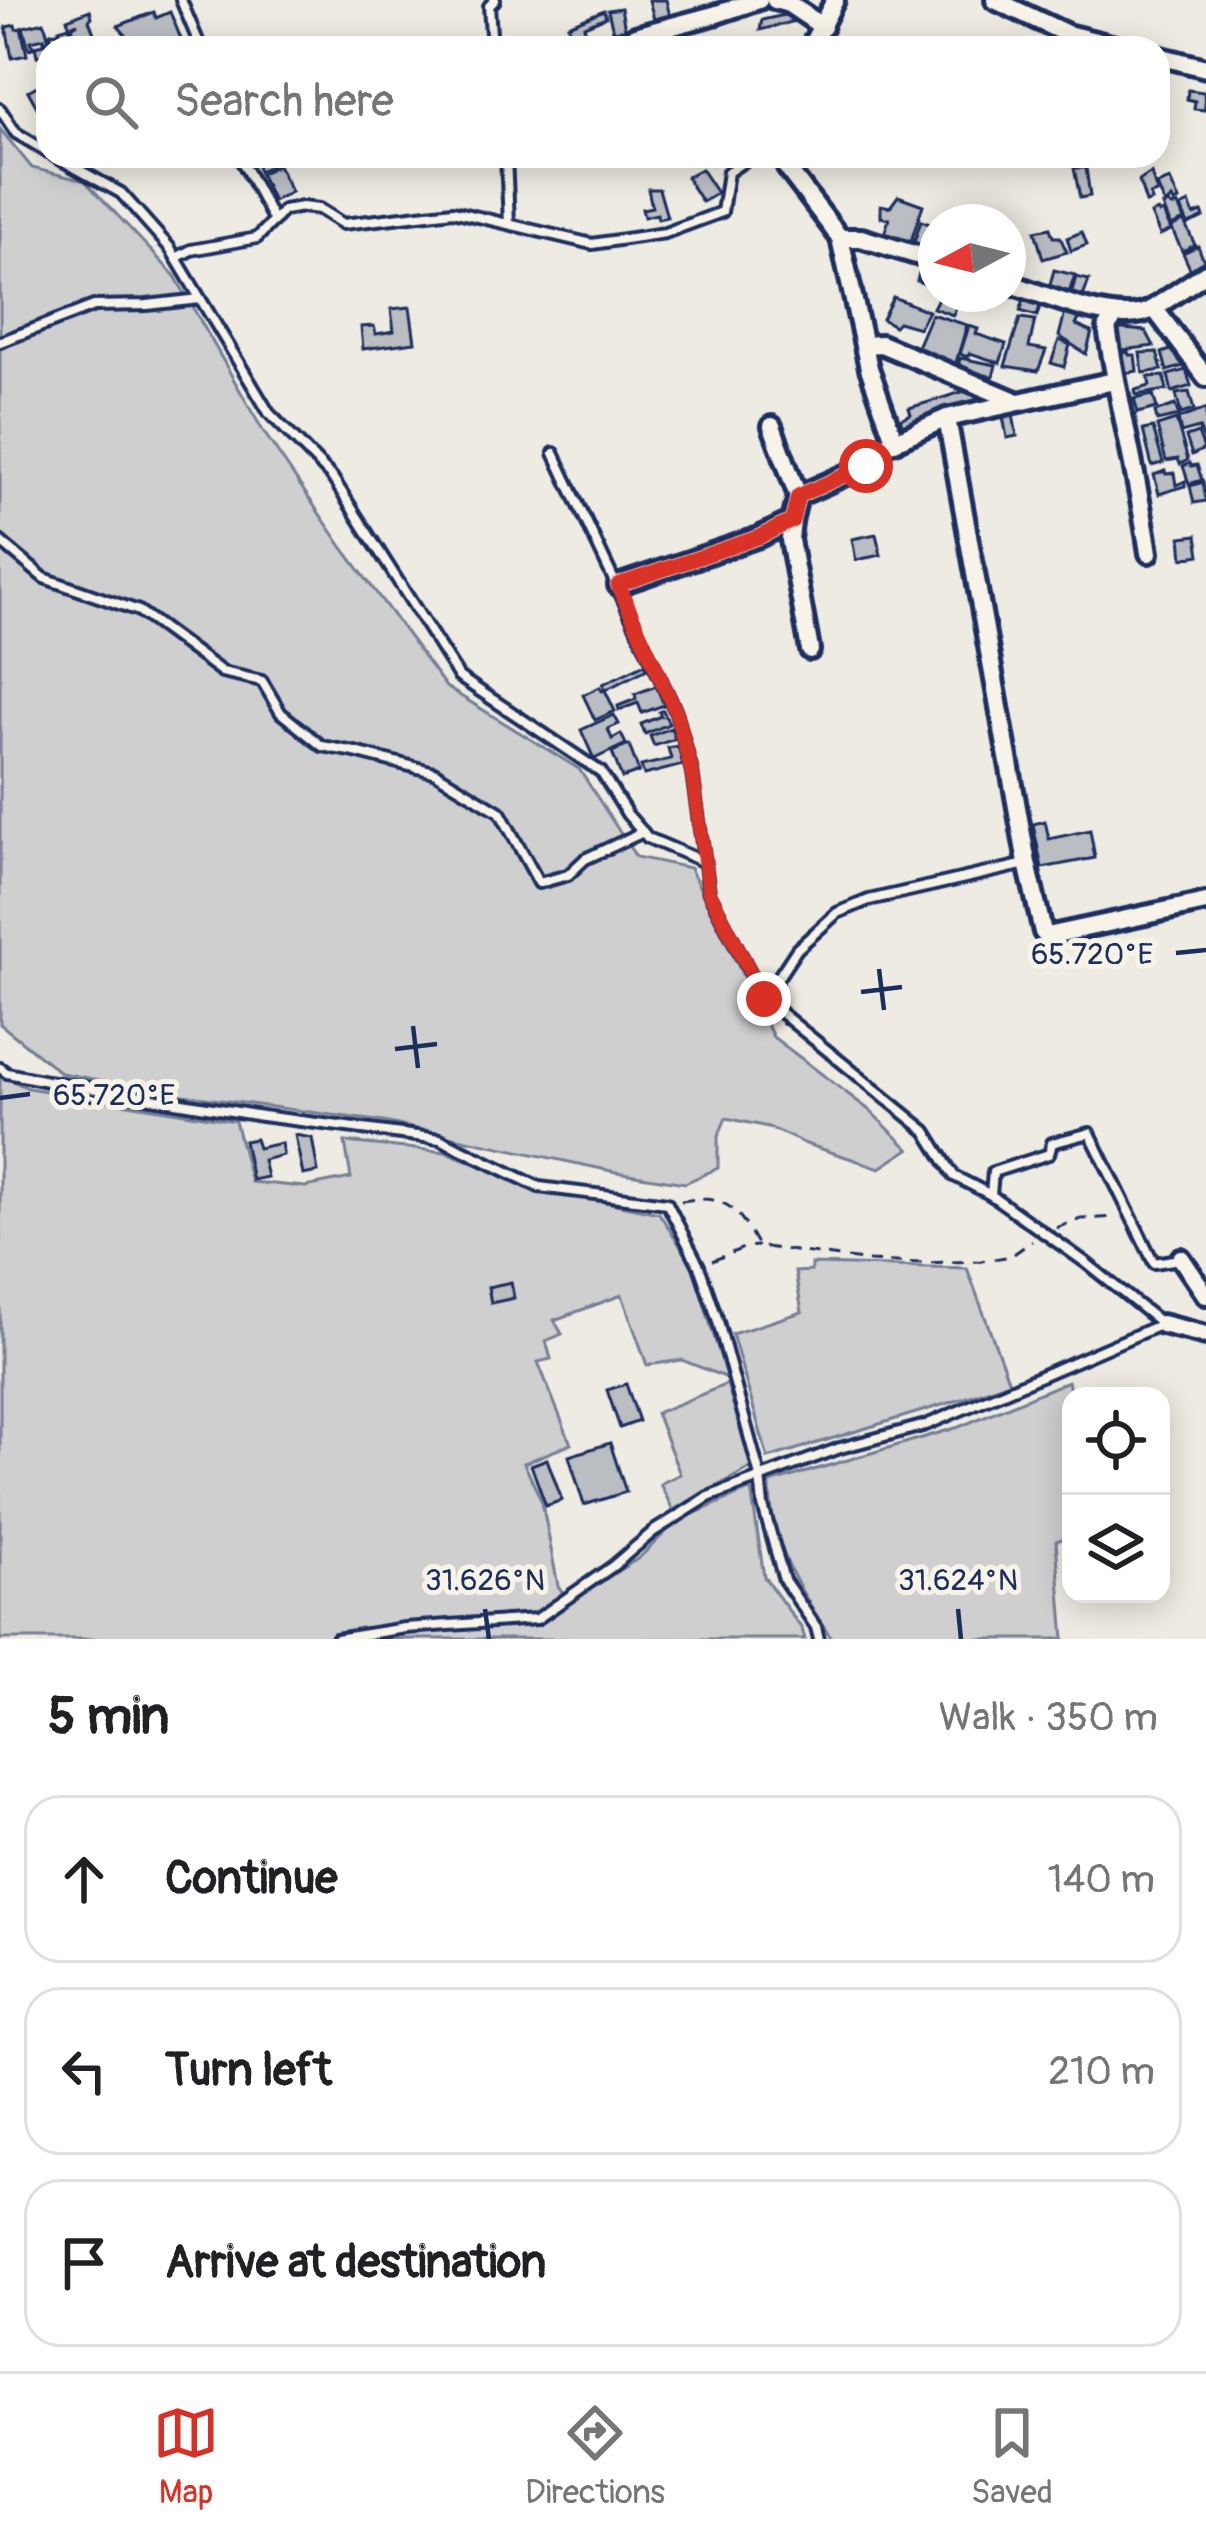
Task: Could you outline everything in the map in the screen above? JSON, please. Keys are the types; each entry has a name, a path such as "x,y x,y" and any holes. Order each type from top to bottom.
{"street":[{"path":"635,36 759,0"},
{"path":"775,0 790,4 823,27"},
{"path":"817,36 835,0"},
{"path":"995,0 1058,36"},
{"path":"1040,23 1046,0"},
{"path":"1170,59 1206,68"},
{"path":"787,168 839,238 864,345 895,442"},
{"path":"839,238 861,238 918,255"},
{"path":"1026,289 1114,316 1144,315 1206,273"},
{"path":"1154,308 1206,377"},
{"path":"1114,316 1107,327 1114,381 1149,553"},
{"path":"864,345 881,344 1018,402"},
{"path":"798,496 866,466 870,452 947,418 1114,381"},
{"path":"947,418 1043,932 1047,935 1206,902"},
{"path":"772,426 798,496 790,540 810,650"},
{"path":"618,585 759,537 792,521"},
{"path":"1181,1258 1206,1295"},
{"path":"1162,1324 1206,1335"}],"lane":[{"path":"181,0 196,36"},
{"path":"491,36 489,6 495,0"},
{"path":"0,110 16,133 36,145"},
{"path":"76,168 121,193 176,258 269,413 332,477 459,677 601,772 648,838 703,861"},
{"path":"245,168 274,221"},
{"path":"507,168 509,224"},
{"path":"176,258 191,250 257,238 284,210 302,207 319,209 343,224 453,211 592,244 665,233 722,212 728,172 734,168"},
{"path":"0,342 94,306 200,299"},
{"path":"336,1639 405,1628 537,1619 708,1497 840,1448 926,1425 1162,1324 1043,1232 954,1176 926,1131 764,999 709,892 692,772 676,712 554,453"},
{"path":"0,541 44,578 139,611 223,672 262,681 281,713 322,746 434,772 500,812 539,883 568,874 585,859 643,832"},
{"path":"764,999 797,949 837,913 869,900 1028,863"},
{"path":"0,1068 47,1082 440,1139 539,1187 667,1203 699,1266 718,1318 784,1580 818,1639"},
{"path":"991,1196 993,1172 1049,1154 1052,1144 1090,1133 1154,1263 1181,1258"}],"path":[{"path":"667,1203 700,1198 722,1203 740,1214 758,1246"},
{"path":"699,1266 758,1246 870,1261 981,1261 1011,1256 1043,1232 1081,1220 1131,1216"}],"shaded area":[{"path":"0,129 32,168 85,181 175,276 263,431 446,687 579,769 636,857 690,868 773,1037 869,1110 909,1149 880,1168 768,1127 726,1118 718,1137 718,1168 685,1183 384,1122 161,1092 61,1073 0,1024"},
{"path":"0,1075 28,1088 235,1121 251,1182 305,1187 351,1178 345,1142 446,1152 541,1189 659,1213 692,1264 727,1378 682,1360 647,1365 622,1295 554,1320 562,1334 546,1341 551,1359 538,1362 571,1444 524,1463 542,1502 558,1586 569,1601 639,1558 677,1521 751,1489 764,1577 805,1639 0,1639"},
{"path":"811,1264 967,1268 1009,1382 768,1458 732,1334 802,1312 795,1272 811,1271"},
{"path":"1068,1381 1069,1387 1062,1387 1062,1539 1056,1541 1064,1639 832,1639 781,1546 770,1483 959,1427"},
{"path":"727,1384 752,1467 673,1510 660,1484 680,1474 656,1413"}],"building":[{"path":"649,0 666,0 670,16 665,24 656,27"},
{"path":"621,8 625,29 613,31 608,10"},
{"path":"90,10 95,36 75,36 72,27 78,23 70,26 67,19"},
{"path":"604,10 606,17 584,26 587,36 572,36 568,25"},
{"path":"154,12 156,18 170,12 180,36 127,36 118,26"},
{"path":"789,14 800,20 760,30 762,20"},
{"path":"44,22 48,36 36,36 29,49 23,27"},
{"path":"69,26 72,36 61,36 59,29"},
{"path":"6,27 21,28 27,55 12,58"},
{"path":"1188,90 1204,92 1205,110 1194,109 1195,101 1187,99"},
{"path":"279,168 291,192 273,201 260,174"},
{"path":"1074,168 1086,168 1090,196 1080,198"},
{"path":"701,169 717,193 702,202 686,177"},
{"path":"1151,173 1157,193 1146,203 1139,181"},
{"path":"1170,180 1179,201 1172,199 1165,205 1157,185"},
{"path":"648,189 659,189 667,217 644,217 642,209 652,207"},
{"path":"898,196 920,204 910,244 884,234 889,219 881,217 881,205 890,207"},
{"path":"1189,203 1194,215 1202,212 1204,217 1188,224 1181,207"},
{"path":"1178,205 1184,220 1171,226 1163,206"},
{"path":"1158,211 1171,230 1160,235 1151,214"},
{"path":"1184,221 1195,245 1182,251 1171,227"},
{"path":"1050,228 1067,252 1043,259 1035,231"},
{"path":"1082,232 1087,245 1071,251 1067,238"},
{"path":"1198,246 1206,266 1192,273 1183,253"},
{"path":"1054,270 1075,275 1069,293 1049,288"},
{"path":"1076,277 1089,280 1083,297 1071,295"},
{"path":"1026,294 1042,299 1037,316 1023,312"},
{"path":"893,297 918,307 918,312 927,312 919,328 898,322 894,326 882,319"},
{"path":"1067,305 1082,314 1076,325 1092,332 1086,354 1059,336"},
{"path":"410,307 415,342 363,349 361,327 374,326 376,334 394,331 391,309"},
{"path":"931,314 967,325 955,366 914,354"},
{"path":"1020,318 1035,320 1029,347 1046,350 1038,371 1005,366"},
{"path":"969,326 978,329 976,334 1006,344 1000,363 960,354"},
{"path":"1110,328 1146,331 1154,346 1115,351"},
{"path":"1059,340 1070,345 1064,367 1051,363"},
{"path":"1176,348 1184,366 1167,371 1162,353"},
{"path":"1157,352 1162,370 1143,373 1140,353"},
{"path":"1118,354 1135,355 1137,371 1121,374"},
{"path":"960,358 996,365 993,377 958,368"},
{"path":"1186,370 1191,386 1172,392 1168,375"},
{"path":"1164,376 1167,390 1136,395 1135,390 1150,386 1148,377"},
{"path":"975,388 980,405 903,426 900,419 911,414 909,408"},
{"path":"1189,392 1194,410 1181,414 1176,394"},
{"path":"1153,395 1157,408 1138,413 1134,399"},
{"path":"1175,405 1179,416 1157,421 1155,412"},
{"path":"1012,409 1017,436 1007,438 1002,411"},
{"path":"1205,409 1206,444 1199,428 1181,433 1178,419"},
{"path":"1176,420 1188,460 1180,464 1178,459 1166,461 1157,426"},
{"path":"1153,428 1163,463 1152,466 1143,430"},
{"path":"1198,433 1204,449 1192,455 1186,437"},
{"path":"1197,465 1202,480 1189,484 1183,466"},
{"path":"1174,473 1176,485 1185,481 1185,486 1159,494 1154,475"},
{"path":"1203,482 1206,501 1194,503 1190,486"},
{"path":"876,534 881,555 856,560 852,539"},
{"path":"1197,535 1200,555 1183,558 1181,537"},
{"path":"645,664 647,669 605,690 603,684"},
{"path":"656,686 664,705 642,713 638,703 619,710 618,706 636,699 635,694"},
{"path":"600,687 615,711 595,720 583,695"},
{"path":"663,710 669,724 645,734 641,724 661,716"},
{"path":"614,715 619,724 608,729 612,739 621,734 626,744 594,759 581,730"},
{"path":"671,728 675,739 654,746 650,736"},
{"path":"629,745 639,772 622,778 612,752"},
{"path":"678,746 683,765 644,775 641,766 671,759 668,748"},
{"path":"1045,821 1049,839 1090,830 1095,858 1042,868 1033,824"},
{"path":"295,1135 312,1138 318,1172 303,1175"},
{"path":"255,1139 258,1148 281,1143 283,1155 263,1160 267,1177 252,1180 244,1141"},
{"path":"511,1282 514,1298 491,1303 488,1287"},
{"path":"626,1384 639,1421 620,1428 607,1390"},
{"path":"610,1443 626,1492 584,1505 569,1456"},
{"path":"547,1459 562,1500 546,1506 531,1465"}],"route":[{"path":"764,999 709,892 692,772 676,712 618,585 759,537 792,521 798,496 866,466"}]}
